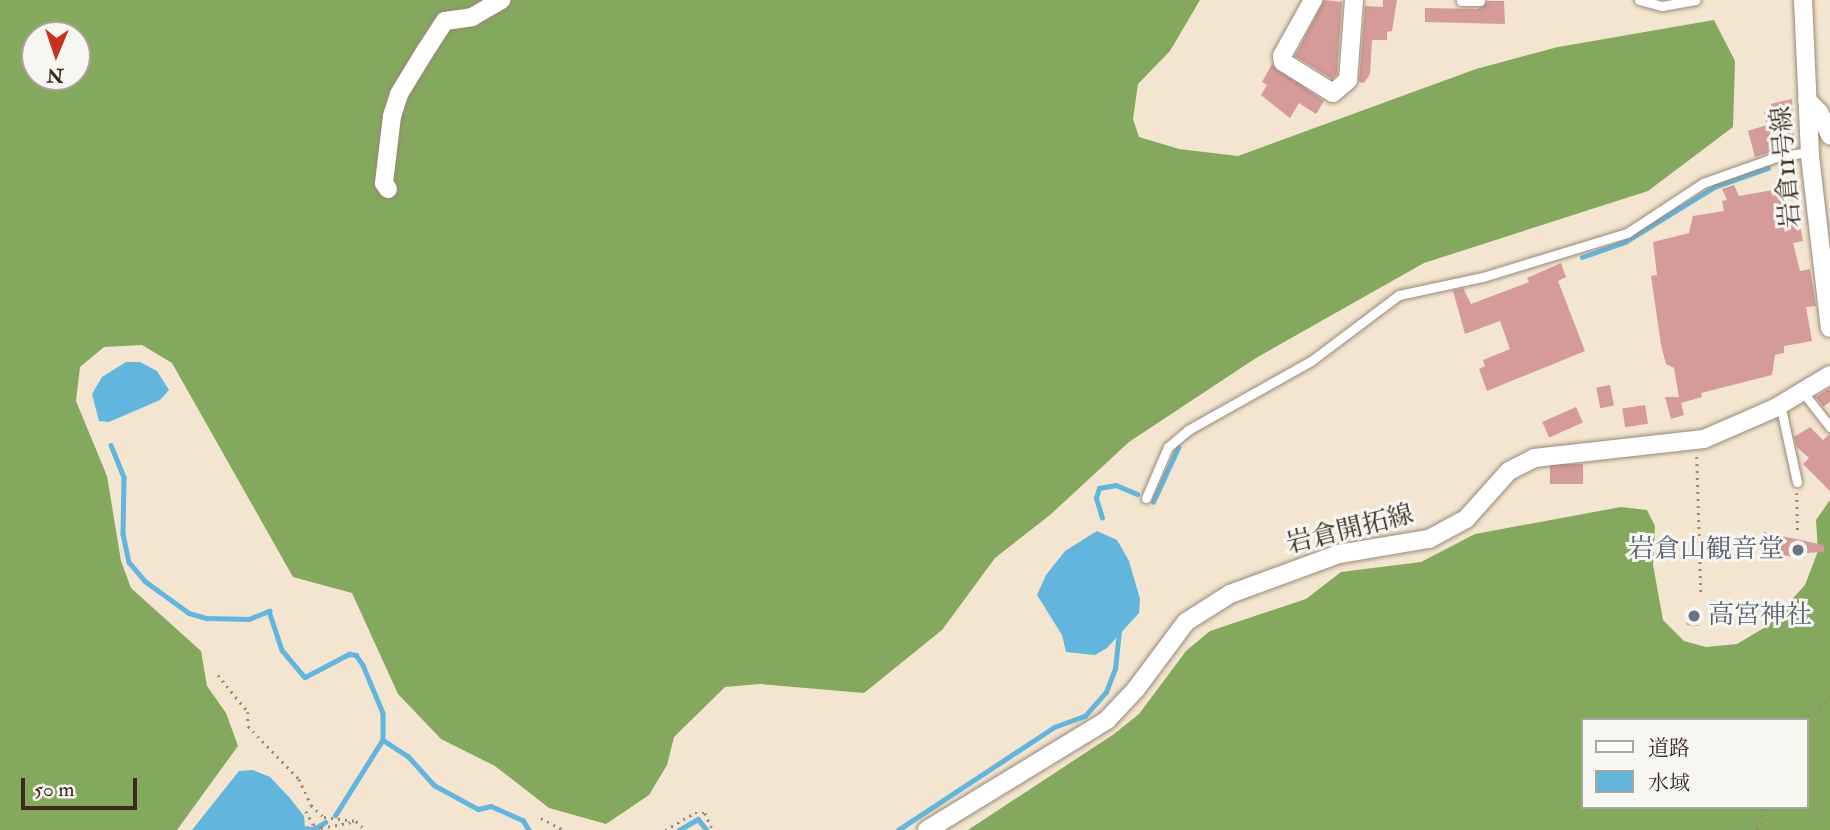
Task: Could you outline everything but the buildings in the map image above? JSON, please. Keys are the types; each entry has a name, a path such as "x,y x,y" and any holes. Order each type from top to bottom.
{"street":[{"path":"388,189 384,183 392,116 400,94 424,53 445,22 472,17 502,0"},
{"path":"1313,0 1282,56 1283,62 1333,93 1348,80 1354,0"},
{"name":"岩倉11号線","path":"1802,0 1809,152 1830,328"},
{"path":"1807,100 1819,112 1830,136"},
{"name":"岩倉開拓線","path":"927,830 1107,720 1186,622 1230,594 1339,554 1429,539 1466,519 1510,471 1534,458 1697,439 1741,425 1830,375"}],"lane":[{"path":"1639,0 1662,6 1695,0"},
{"path":"1461,1 1474,1"},
{"path":"1146,498 1168,447 1188,430 1311,361 1399,295 1483,277 1627,233 1703,183 1776,157 1809,152"},
{"path":"1802,391 1830,427"},
{"path":"1780,404 1797,482"}],"path":[{"path":"1697,439 1701,592"},
{"path":"1797,482 1798,532"},
{"path":"218,675 248,712 248,726 299,779 310,805 324,817 356,821 366,830"},
{"path":"1805,718 1830,699"},
{"path":"1756,830 1762,809"},
{"path":"306,811 313,824 321,828 356,821"},
{"path":"665,830 695,813 705,813 713,830"},
{"path":"541,818 564,830"}],"green space":[{"path":"0,0 1200,0 1170,51 1138,84 1133,119 1139,137 1179,149 1238,156 1476,69 1558,47 1714,20 1735,61 1733,127 1648,191 1424,263 1256,358 1129,442 1050,515 995,558 942,630 864,693 760,684 725,687 674,737 667,765 649,795 606,824 549,808 495,766 441,739 398,694 352,593 293,577 172,363 142,345 104,347 80,367 76,401 107,476 121,561 131,588 201,651 207,686 226,713 238,746 177,830 0,830"},
{"path":"1830,500 1830,830 968,830 1114,734 1139,714 1186,651 1210,631 1306,599 1341,572 1421,562 1475,534 1621,507 1647,510 1655,526 1653,565 1663,620 1684,641 1706,647 1737,644 1769,625 1805,585 1818,551 1816,520"}],"water":[{"path":"126,362 140,362 157,371 169,390 160,400 109,422 99,421 92,394 102,377"},
{"path":"1097,531 1117,540 1129,561 1140,599 1139,613 1107,648 1095,655 1066,652 1062,635 1037,595 1046,575 1065,551"},
{"path":"253,770 270,777 289,797 304,816 305,830 192,830 239,771"}],"waterway":[{"path":"1582,257 1625,242 1714,187 1768,168"},
{"path":"111,445 124,477 123,534 129,562 145,581 189,613 207,618 249,619 269,611 282,650 305,677 349,654 356,655 363,665 383,713 383,740 336,815"},
{"path":"1153,502 1178,448"},
{"path":"1102,518 1096,498 1099,488 1116,485 1137,494"},
{"path":"898,830 1054,727 1085,716 1106,692 1115,669 1119,632"},
{"path":"383,740 408,756 434,785 478,809 491,806 523,820 529,830"},
{"path":"679,830 698,819 707,830"},
{"path":"303,828 314,829 325,822"}],"place":[{"name":"岩倉山観音堂","path":"1798,550"},
{"name":"高宮神社","path":"1694,616"}]}
